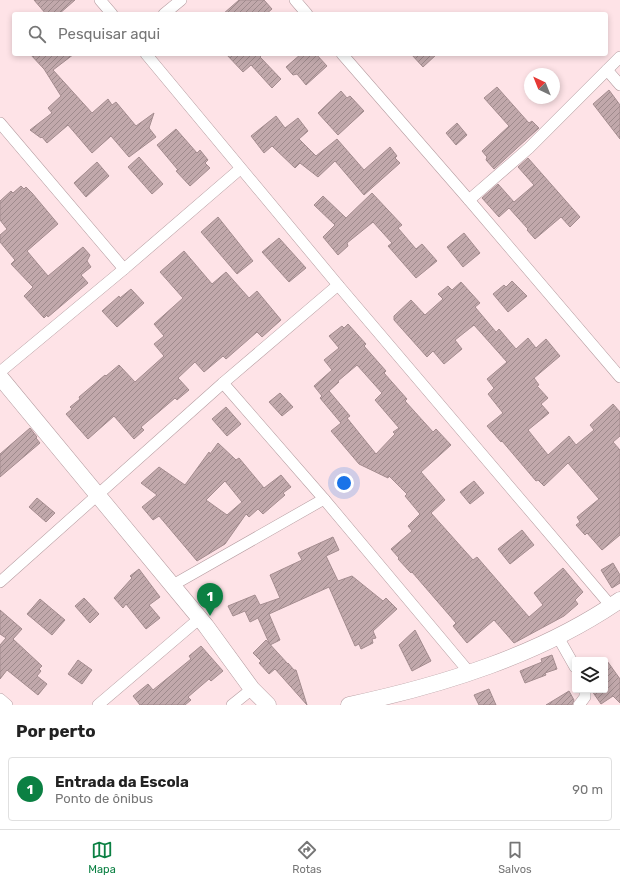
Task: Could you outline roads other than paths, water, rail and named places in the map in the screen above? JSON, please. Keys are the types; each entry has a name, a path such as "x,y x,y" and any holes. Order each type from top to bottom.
{"street":[{"path":"100,0 110,12"},
{"path":"167,12 182,0"},
{"path":"295,0 305,12"},
{"path":"148,56 240,170 338,285 616,603 558,637 507,658 469,672 393,695 349,705"},
{"path":"344,56 620,377"},
{"path":"469,200 529,148 620,57"},
{"path":"607,70 620,85"},
{"path":"0,124 124,269"},
{"path":"0,372 240,170"},
{"path":"0,582 223,382 338,285"},
{"path":"0,377 200,618 252,689 268,705"},
{"path":"223,382 324,499 469,672"},
{"path":"173,585 324,499"},
{"path":"98,705 200,618"},
{"path":"558,637 572,662"},
{"path":"232,705 252,689"},
{"path":"579,705 585,697 585,693"}],"place":[{"name":"Entrada da Escola","path":"210,616"}]}
